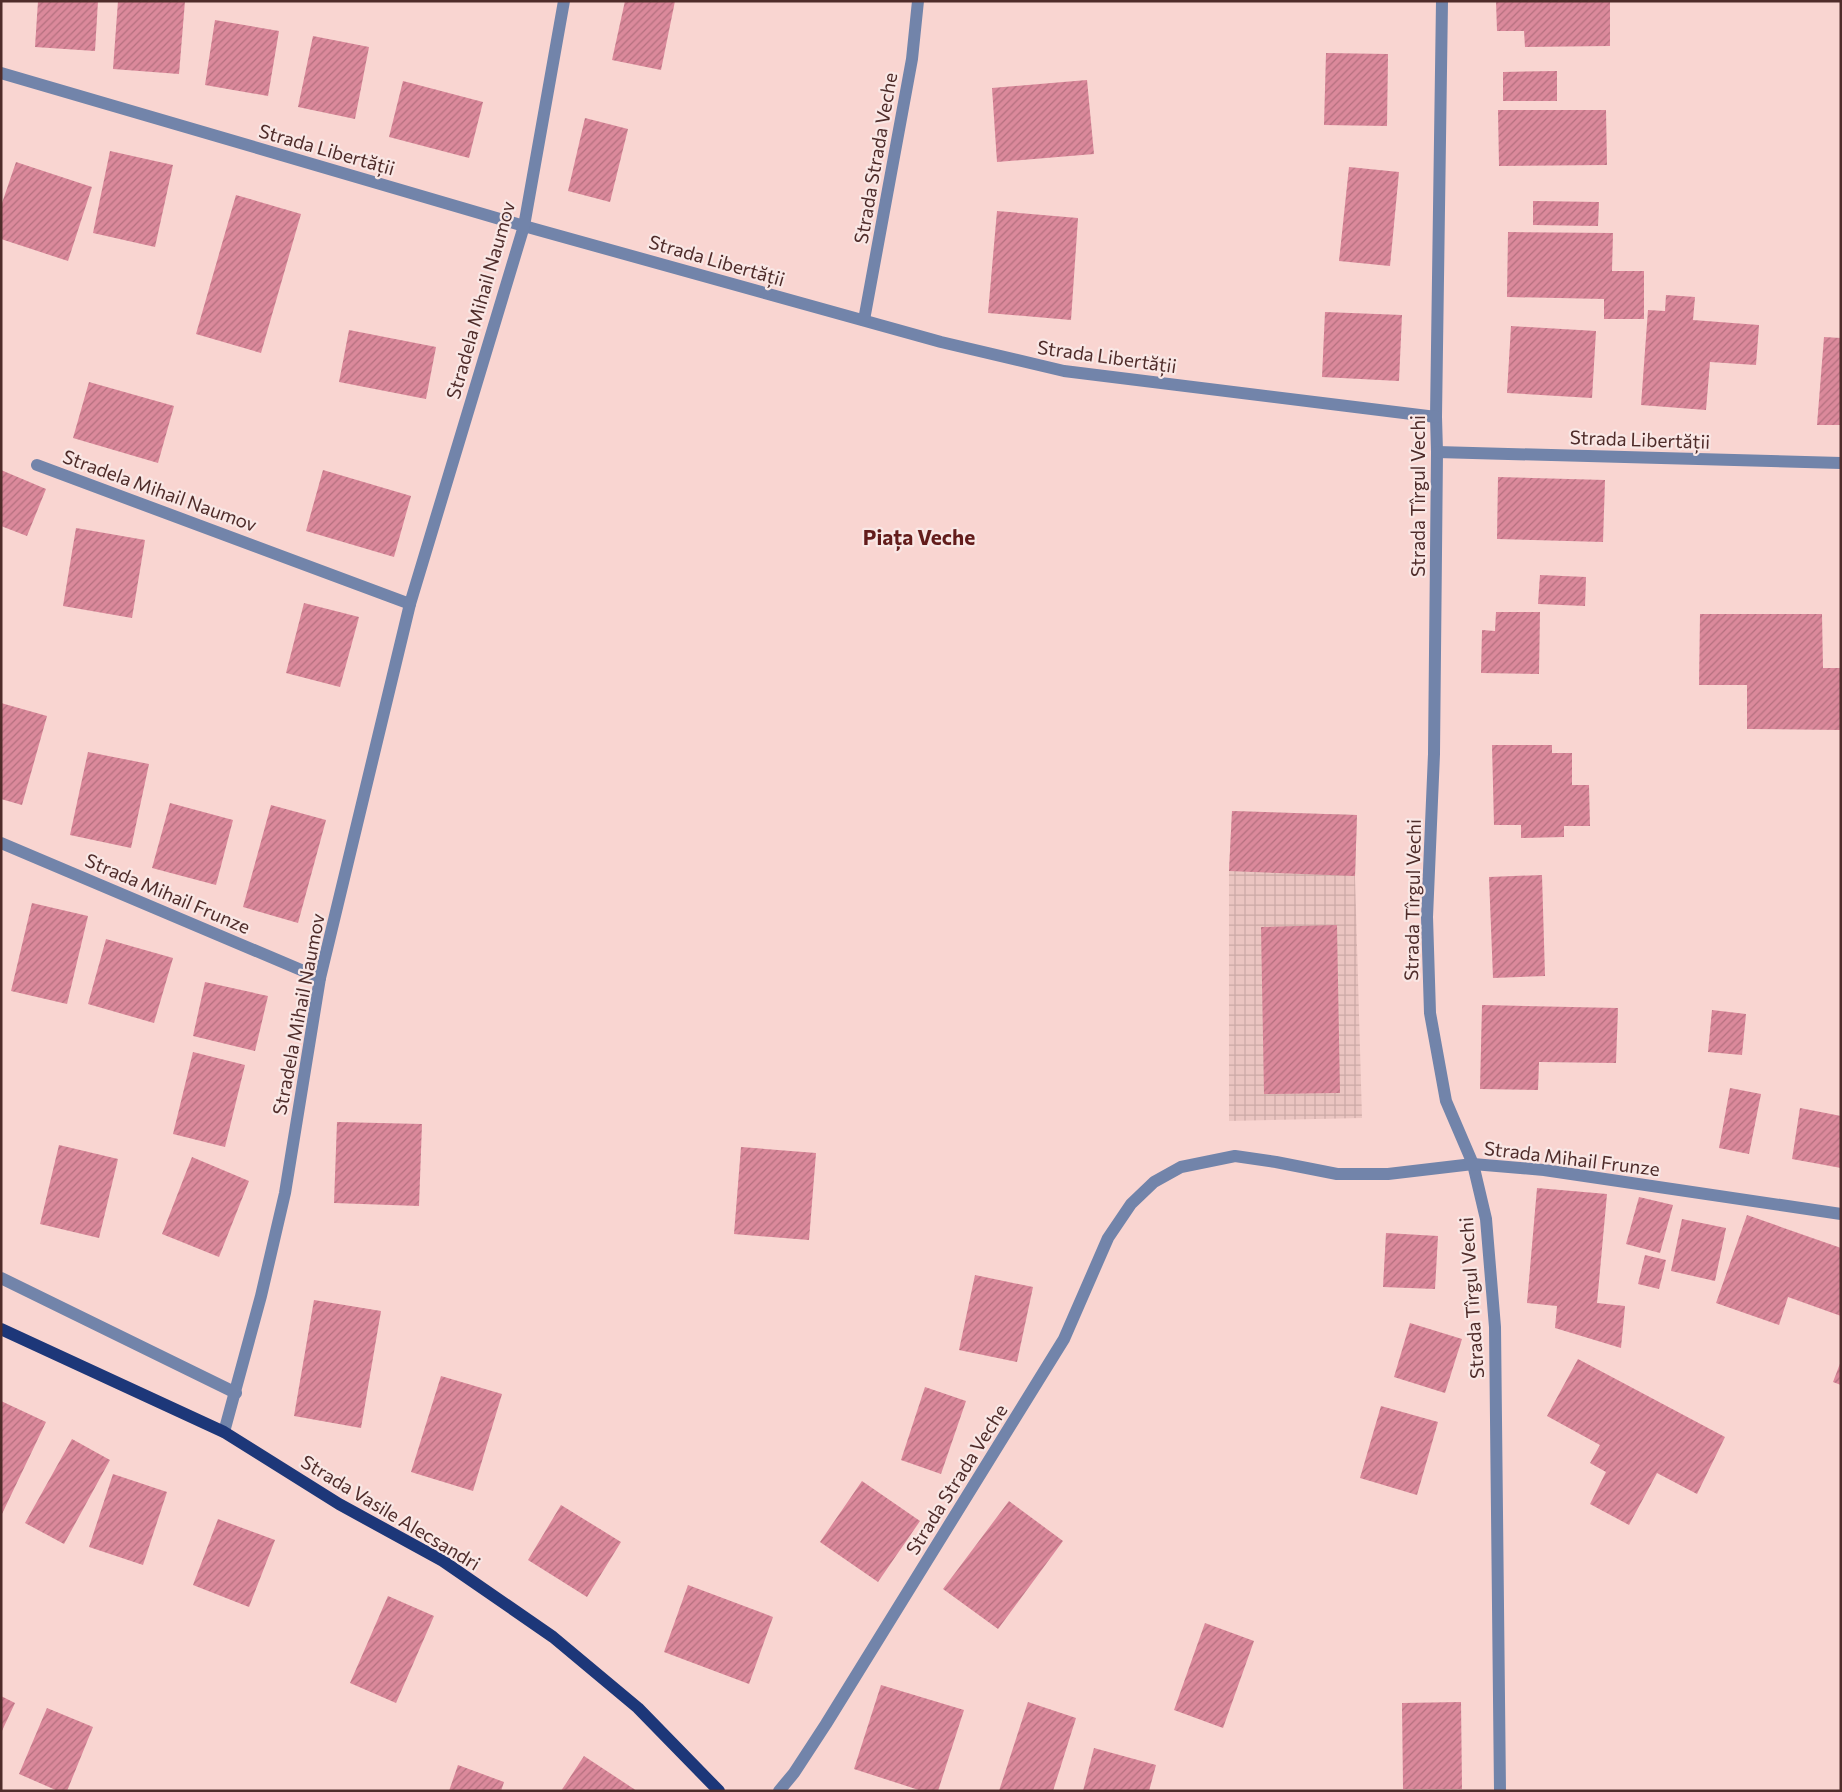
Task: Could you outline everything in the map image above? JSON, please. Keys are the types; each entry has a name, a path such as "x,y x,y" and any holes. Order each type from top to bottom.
{"main road":[{"name":"Strada Vasile Alecsandri","path":"1,1329 224,1432 339,1504 443,1561 553,1637 638,1708 719,1791"}],"street":[{"name":"Stradela Mihail Naumov","path":"224,1432 236,1392 285,1193 320,978 410,604 524,226 564,1"},
{"name":"Strada Strada Veche","path":"864,320 912,59 918,1"},
{"name":"Strada Tîrgul Vechi","path":"1442,1 1436,417 1438,452 1434,754 1426,917 1430,1012 1446,1101 1473,1164 1486,1219 1495,1327 1500,1791"},
{"name":"Strada Libertății","path":"1,73 524,226 950,344 1064,371 1436,417"},
{"name":"Strada Libertății","path":"1438,452 1841,462"},
{"name":"Stradela Mihail Naumov","path":"37,465 410,604"},
{"name":"Strada Mihail Frunze","path":"1,843 320,978"},
{"name":"Strada Mihail Frunze","path":"1154,1182 1181,1167 1235,1156 1337,1174 1388,1174 1473,1164 1544,1170 1841,1214"},
{"name":"Strada Strada Veche","path":"779,1791 794,1773 826,1724 1064,1339 1108,1238 1131,1204 1154,1182"},
{"path":"1,1278 236,1392"}],"shaded area":[{"path":"1232,811 1357,815 1355,876 1362,1118 1229,1121 1229,871"}],"building":[{"path":"38,1 98,1 95,51 35,47"},
{"path":"118,1 185,1 179,74 113,69"},
{"path":"625,1 675,1 661,70 612,60"},
{"path":"1496,1 1610,1 1610,46 1525,47 1524,31 1497,31"},
{"path":"215,20 279,31 268,96 205,85"},
{"path":"313,36 369,47 355,119 298,107"},
{"path":"1326,53 1388,54 1387,126 1324,125"},
{"path":"1557,71 1557,101 1503,101 1503,72"},
{"path":"1087,80 1094,154 997,162 992,88"},
{"path":"403,81 483,102 469,158 389,137"},
{"path":"1498,110 1606,110 1607,165 1499,166"},
{"path":"585,118 628,129 610,202 568,191"},
{"path":"110,151 173,165 155,247 93,233"},
{"path":"16,162 92,187 68,261 1,239 1,206"},
{"path":"1349,167 1399,172 1390,266 1339,261"},
{"path":"236,195 301,214 261,353 196,334"},
{"path":"1533,201 1599,202 1598,226 1533,225"},
{"path":"997,211 1078,218 1071,320 988,313"},
{"path":"1508,232 1613,233 1612,271 1644,271 1644,319 1604,319 1604,299 1507,297"},
{"path":"1666,295 1695,297 1693,320 1759,325 1756,365 1710,362 1706,410 1641,405 1648,310 1665,311"},
{"path":"1325,312 1402,315 1399,381 1322,377"},
{"path":"1511,326 1596,331 1592,398 1507,393"},
{"path":"349,330 436,347 426,399 339,382"},
{"path":"1824,337 1841,338 1841,425 1817,425"},
{"path":"89,382 174,406 158,463 73,438"},
{"path":"1,470 46,489 27,536 1,526"},
{"path":"323,470 411,496 394,557 306,531"},
{"path":"1498,477 1605,480 1603,542 1497,539"},
{"path":"76,528 145,540 132,618 63,606"},
{"path":"1540,575 1586,577 1585,606 1538,604"},
{"path":"304,603 359,617 340,687 286,673"},
{"path":"1496,612 1540,612 1539,674 1481,673 1482,630 1495,631"},
{"path":"1700,614 1822,614 1823,668 1841,668 1841,730 1747,729 1747,685 1699,685"},
{"path":"1,703 47,716 22,805 1,799"},
{"path":"1492,745 1552,745 1552,753 1572,753 1572,785 1589,785 1590,826 1564,826 1564,837 1521,838 1521,825 1494,825"},
{"path":"88,752 149,764 131,848 70,835"},
{"path":"170,803 233,820 216,885 152,868"},
{"path":"271,805 326,820 298,923 243,907"},
{"path":"1232,811 1357,815 1355,876 1229,871"},
{"path":"1542,875 1545,976 1493,978 1489,877"},
{"path":"32,903 88,916 67,1004 11,991"},
{"path":"1337,925 1340,1093 1264,1094 1261,927"},
{"path":"106,939 173,958 154,1023 88,1004"},
{"path":"205,982 268,996 255,1051 193,1036"},
{"path":"1482,1005 1618,1008 1616,1063 1539,1062 1538,1090 1480,1089"},
{"path":"1712,1010 1746,1014 1742,1055 1708,1052"},
{"path":"193,1052 245,1065 225,1147 173,1134"},
{"path":"1730,1088 1761,1094 1749,1154 1719,1148"},
{"path":"1800,1108 1841,1116 1841,1168 1792,1159"},
{"path":"337,1122 422,1124 419,1206 334,1203"},
{"path":"59,1145 118,1159 99,1238 40,1224"},
{"path":"741,1147 816,1153 809,1240 734,1234"},
{"path":"192,1157 249,1181 219,1257 162,1234"},
{"path":"1537,1188 1607,1194 1597,1303 1625,1306 1621,1348 1555,1328 1557,1306 1527,1303"},
{"path":"1639,1197 1673,1205 1660,1253 1626,1244"},
{"path":"1747,1215 1841,1248 1841,1316 1788,1297 1779,1325 1716,1303"},
{"path":"1682,1219 1726,1228 1715,1281 1671,1271"},
{"path":"1386,1233 1438,1236 1435,1289 1383,1287"},
{"path":"1645,1255 1666,1260 1659,1289 1638,1284"},
{"path":"975,1275 1033,1287 1017,1362 959,1350"},
{"path":"314,1300 381,1311 361,1428 294,1416"},
{"path":"1410,1323 1462,1339 1445,1393 1394,1377"},
{"path":"1578,1359 1725,1437 1697,1494 1657,1473 1629,1525 1590,1504 1606,1472 1590,1463 1600,1445 1547,1416"},
{"path":"1841,1361 1841,1385 1833,1382"},
{"path":"441,1376 502,1394 473,1491 411,1472"},
{"path":"925,1387 966,1401 941,1474 901,1460"},
{"path":"1,1401 46,1422 1,1516"},
{"path":"1381,1406 1438,1422 1417,1495 1360,1478"},
{"path":"72,1439 110,1460 64,1544 25,1523"},
{"path":"113,1474 167,1492 143,1565 89,1547"},
{"path":"862,1481 920,1521 878,1582 820,1542"},
{"path":"1009,1501 1063,1541 998,1629 943,1589"},
{"path":"561,1505 621,1542 587,1597 528,1560"},
{"path":"218,1519 275,1540 249,1607 193,1585"},
{"path":"688,1585 773,1617 749,1684 664,1652"},
{"path":"388,1596 434,1616 396,1703 350,1683"},
{"path":"1205,1623 1254,1641 1223,1728 1174,1710"},
{"path":"881,1685 964,1710 938,1791 922,1791 854,1769"},
{"path":"1,1696 15,1703 1,1733"},
{"path":"1028,1702 1076,1718 1053,1791 999,1791"},
{"path":"1461,1702 1462,1789 1403,1789 1402,1703"},
{"path":"47,1708 93,1727 67,1791 58,1791 19,1774"},
{"path":"1094,1748 1156,1765 1149,1791 1083,1791"},
{"path":"584,1756 637,1791 561,1791"},
{"path":"458,1765 504,1782 501,1791 449,1791"}],"district":[{"name":"Piața Veche","path":"919,536"}]}
